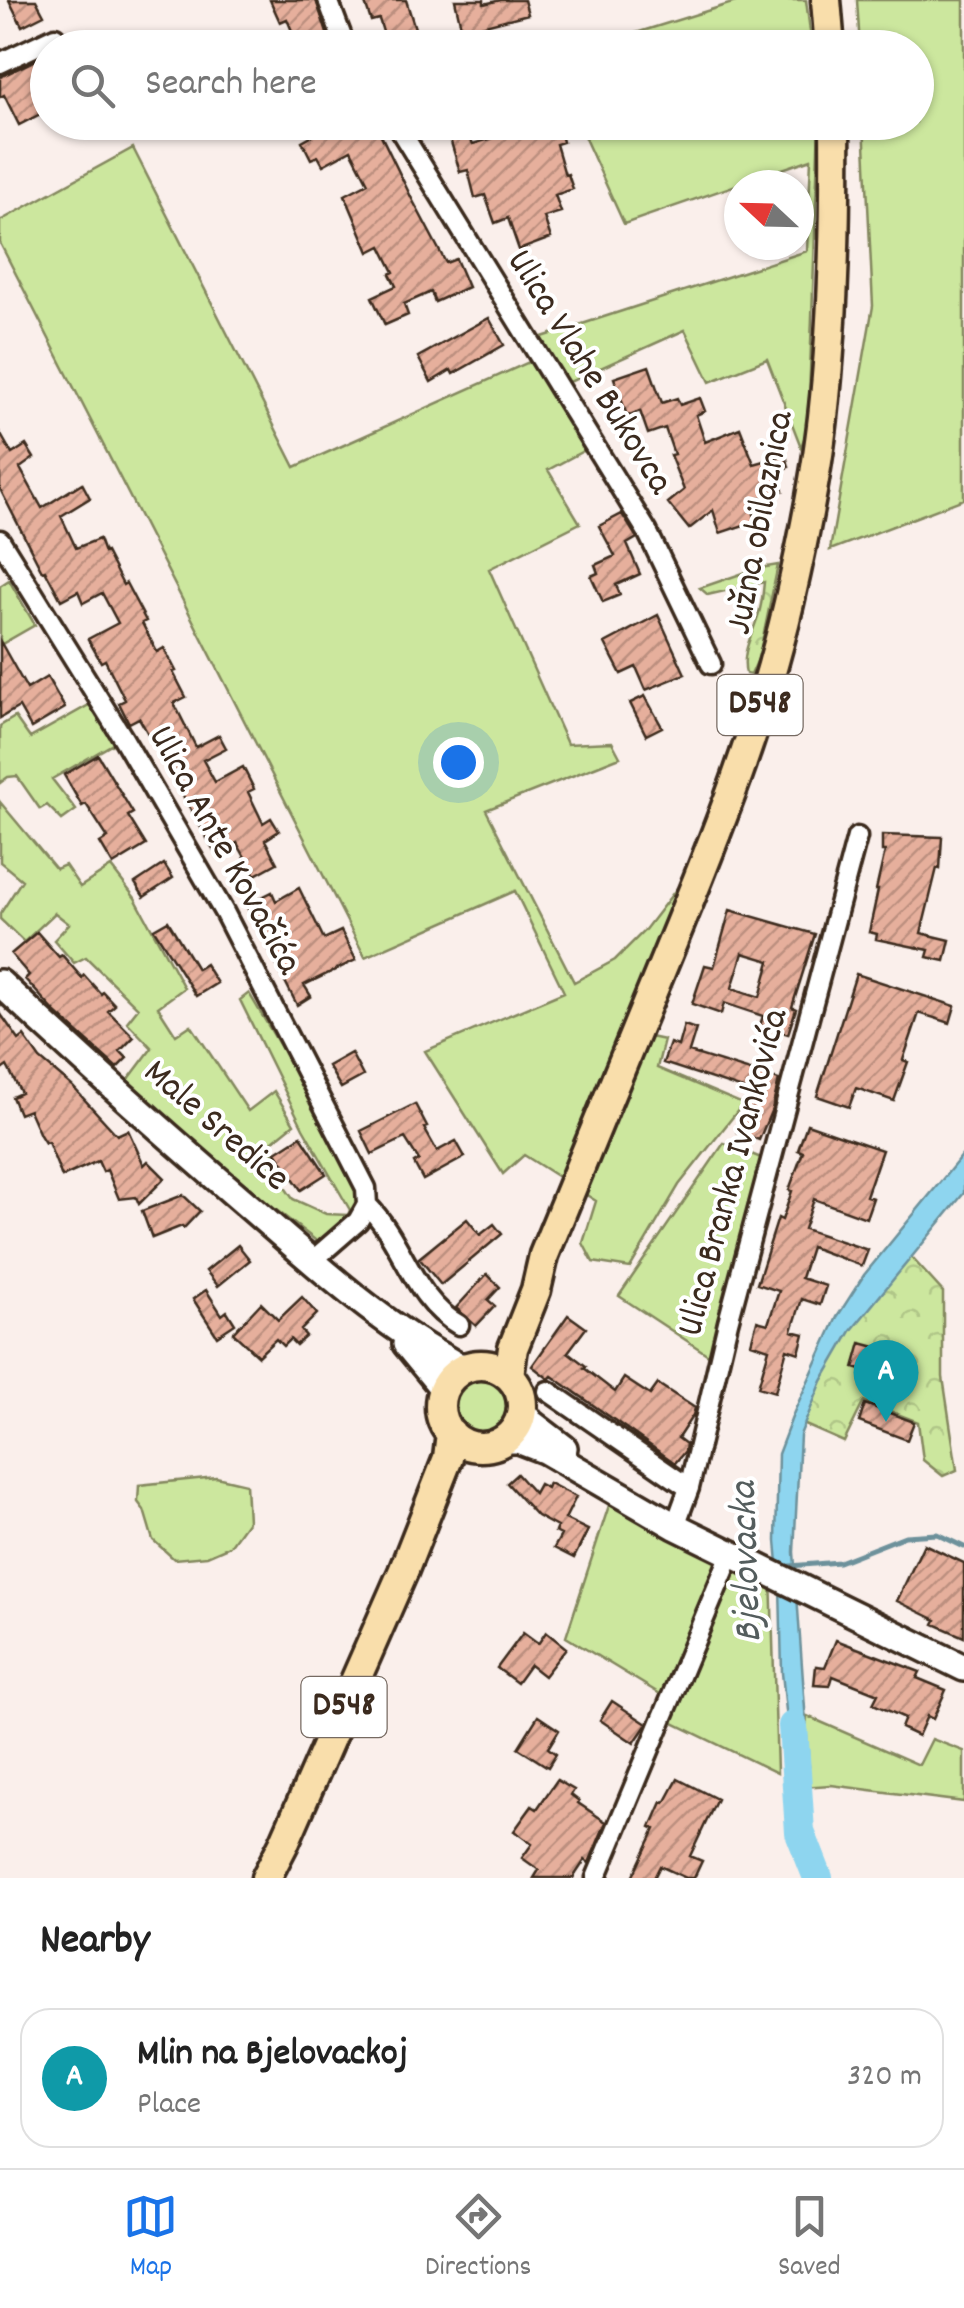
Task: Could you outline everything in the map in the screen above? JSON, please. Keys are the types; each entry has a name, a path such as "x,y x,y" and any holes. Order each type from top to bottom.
{"main road":[{"path":"826,0 828,30"},
{"name":"Južna obilaznica","path":"509,1375 512,1348 536,1290 544,1255 741,770 788,606 823,418 832,310 835,140"},
{"name":"Južna obilaznica","path":"472,1366 488,1359 518,1296 544,1255"},
{"path":"472,1366 488,1365 509,1375 517,1385 522,1408"},
{"name":"D548","path":"266,1878 403,1572 448,1458 451,1433 440,1408 442,1394 457,1373 472,1366"},
{"name":"D548","path":"403,1572 461,1467 471,1454 513,1432 522,1408"},
{"path":"451,1433 460,1441 493,1443"}],"street":[{"path":"328,0 339,30"},
{"path":"0,64 30,49"},
{"name":"Ulica Vlahe Bukovca","path":"406,140 646,531 710,664"},
{"name":"Ulica Ante Kovačića","path":"0,540 123,738 224,912 356,1167 366,1188 367,1206 381,1219 423,1294 444,1317 459,1325"},
{"name":"Ulica Branka Ivankovića","path":"676,1526 857,837"},
{"name":"Male Sredice","path":"0,983 312,1261 386,1321 446,1360 472,1366"},
{"path":"312,1261 358,1221 367,1206"},
{"name":"Male Sredice","path":"386,1321 433,1375 442,1394"},
{"path":"548,1392 689,1488"},
{"path":"522,1408 530,1422 614,1490"},
{"path":"493,1443 518,1440 534,1445 676,1526 964,1668"},
{"path":"596,1878 731,1554"}],"green space":[{"path":"742,0 806,0 810,30 646,30"},
{"path":"857,0 964,0 964,499 830,550 873,306 865,140 934,140 934,30 859,30"},
{"path":"586,140 818,140 808,428 801,447 767,359 710,382 685,330 563,385 530,341 779,260 814,260 811,159 779,170 724,170 724,189 624,224"},
{"path":"133,148 295,467 540,357 594,445 548,470 580,523 489,569 567,744 612,742 620,757 486,810 574,982 615,960 644,931 677,888 608,1067 635,1034 664,1040 657,1068 743,1104 679,1185 630,1268 593,1262 583,1243 596,1201 524,1155 503,1174 425,1051 564,992 515,891 365,957 0,243 0,221"},
{"path":"778,565 759,657 751,675 746,674 746,651 764,582 708,595 700,588"},
{"path":"9,580 35,625 0,645 0,586"},
{"path":"98,700 123,738 52,779 76,810 62,820 47,805 40,809 17,776 0,783 0,726 15,717 30,738"},
{"path":"0,802 56,869 65,865 80,887 111,867 135,898 184,988 158,1007 176,1035 191,1025 248,1111 274,1091 294,1124 268,1145 278,1159 270,1166 293,1199 326,1214 348,1215 350,1210 303,1128 240,1000 249,993 353,1170 363,1207 323,1246 205,1155 125,1084 152,1048 127,1022 138,1008 86,957 74,963 54,940 69,924 55,913 24,942 0,919 22,880 0,862"},
{"path":"724,1143 771,1162 719,1362 619,1296"},
{"path":"904,1249 943,1292 943,1377 957,1470 943,1476 923,1460 918,1422 864,1401 844,1442 796,1421 834,1332"},
{"path":"480,1377 500,1386 509,1406 500,1426 480,1435 460,1426 451,1406 460,1386"},
{"path":"216,1477 246,1484 248,1521 230,1546 207,1556 174,1559 153,1540 138,1502 139,1485"},
{"path":"614,1490 771,1574 777,1773 663,1718 670,1700 566,1637"},
{"path":"807,1716 919,1765 932,1739 964,1751 964,1802 831,1785 802,1787"}],"water":[{"path":"964,1153 964,1193 851,1331 822,1381 800,1435 794,1552 809,1766 783,1764 787,1720 776,1541 778,1454 837,1317 864,1275"}],"building":[{"path":"9,0 36,0 44,15 22,26"},
{"path":"270,0 316,0 326,30 292,30 287,19 280,22"},
{"path":"364,0 406,0 416,30 382,30 379,19 371,21"},
{"path":"455,0 484,0 484,4 524,0 528,14 462,30"},
{"path":"30,63 30,119 19,125 4,95 0,97 0,77"},
{"path":"383,140 446,263 456,259 468,287 435,302 431,292 404,304 408,315 385,325 372,297 396,286 390,274 394,272 381,246 369,252 345,195 368,183 351,150 323,165 318,156 311,159 302,141"},
{"path":"450,140 471,140 473,144 486,140 562,140 556,144 573,189 555,195 561,212 544,217 551,238 519,250 508,218 495,223 485,195 475,198 468,170 460,172"},
{"path":"489,318 504,345 431,382 418,357"},
{"path":"649,366 662,403 677,398 680,405 700,398 705,411 696,415 705,442 740,428 754,464 786,455 789,467 776,471 783,491 750,501 756,521 720,533 713,510 689,529 668,503 684,490 670,455 674,454 665,428 648,434 640,411 627,416 614,378"},
{"path":"0,433 12,454 26,445 34,458 20,468 42,508 82,483 90,498 61,516 76,548 99,539 146,621 142,623 157,652 164,648 176,671 173,672 186,697 174,703 196,747 219,735 226,748 203,760 215,782 243,767 254,789 248,792 263,823 271,818 279,831 265,840 277,863 255,875 237,843 216,854 139,718 129,723 119,703 125,700 105,660 101,662 88,639 118,623 102,593 83,603 78,591 61,600 45,570 42,571 0,489"},
{"path":"622,514 637,538 627,544 640,574 616,585 620,595 603,602 591,576 598,573 595,565 615,556 599,526"},
{"path":"658,615 685,674 646,690 636,667 621,674 605,643"},
{"path":"0,641 27,689 47,677 65,708 31,728 19,707 0,718"},
{"path":"645,696 662,727 646,735 630,703"},
{"path":"98,755 133,813 128,816 146,845 113,865 100,843 108,838 64,775"},
{"path":"882,835 942,837 940,869 937,868 921,933 950,940 945,961 927,957 929,950 876,939 877,934 869,932 885,851"},
{"path":"164,864 173,878 144,897 135,883"},
{"path":"299,888 324,939 341,931 356,960 304,985 311,996 297,1005 246,905 272,892 276,901"},
{"path":"730,910 815,934 792,1007 796,1009 788,1034 760,1025 763,1016 724,1003 721,1014 692,1004 705,965 714,967","holes":["743,953 770,961 760,997 732,988"]},
{"path":"168,921 197,969 205,964 217,983 196,996 154,929"},
{"path":"37,932 82,978 84,975 103,992 115,1005 108,1011 134,1037 120,1051 127,1058 117,1068 25,979 29,975 11,954"},
{"path":"856,974 955,1006 950,1023 919,1013 894,1101 856,1088 849,1107 817,1096"},
{"path":"0,1013 19,1040 24,1036 40,1059 72,1086 117,1135 128,1130 144,1165 148,1161 165,1178 139,1204 136,1197 119,1199 107,1170 103,1172 98,1161 62,1177 29,1110 19,1114 12,1097 21,1093 7,1066 0,1071"},
{"path":"684,1025 696,1029 689,1052 779,1080 759,1140 737,1132 749,1091 663,1063 670,1043 678,1046"},
{"path":"351,1053 363,1076 341,1088 328,1066"},
{"path":"415,1104 437,1151 456,1141 465,1157 423,1180 414,1163 419,1160 405,1138 372,1154 361,1131"},
{"path":"807,1124 882,1150 866,1196 873,1198 866,1218 814,1199 804,1229 868,1250 862,1266 811,1247 801,1278 826,1286 820,1305 802,1299 792,1331 804,1334 799,1353 787,1349 775,1392 758,1387 769,1349 751,1343 757,1321 768,1324 779,1291 757,1284 778,1218 782,1220 792,1191 789,1190 803,1152 798,1150"},
{"path":"301,1136 326,1174 301,1190 276,1152"},
{"path":"183,1195 200,1211 184,1228 152,1238 142,1211"},
{"path":"467,1219 480,1235 494,1224 502,1234 441,1285 419,1258"},
{"path":"238,1245 250,1260 218,1286 206,1271"},
{"path":"487,1274 500,1287 488,1300 495,1306 476,1326 456,1308"},
{"path":"206,1290 222,1315 227,1311 235,1324 217,1336 193,1299"},
{"path":"302,1297 317,1314 301,1330 306,1336 296,1345 290,1339 283,1346 276,1339 258,1356 233,1333 261,1303 278,1320"},
{"path":"568,1315 586,1328 568,1352 615,1392 624,1378 650,1395 658,1384 695,1408 678,1438 686,1444 675,1463 532,1366"},
{"path":"861,1343 901,1354 894,1380 854,1368"},
{"path":"865,1404 914,1422 907,1440 859,1422"},
{"path":"517,1474 534,1493 539,1484 547,1488 549,1483 576,1497 565,1519 588,1530 574,1558 554,1548 561,1535 555,1532 557,1527 537,1516 507,1483"},
{"path":"924,1544 964,1563 964,1637 897,1601"},
{"path":"546,1632 566,1648 544,1676 530,1665 517,1683 497,1668 523,1633 538,1644"},
{"path":"836,1640 920,1672 917,1678 946,1690 933,1719 927,1716 918,1736 901,1728 905,1718 873,1704 878,1694 833,1676 830,1686 814,1685 816,1666 825,1667"},
{"path":"612,1701 647,1724 634,1743 600,1720"},
{"path":"538,1716 559,1730 548,1748 556,1754 548,1767 518,1748"},
{"path":"678,1779 717,1799 690,1856 702,1861 694,1878 660,1866 654,1878 632,1878 655,1829 651,1827 662,1802 665,1803"},
{"path":"557,1780 574,1790 571,1795 578,1803 606,1822 589,1863 585,1860 573,1878 534,1878 539,1870 522,1858 532,1844 514,1831 532,1806 537,1809"}],"waterway":[{"path":"790,1566 839,1562 905,1536 937,1534 964,1547"},
{"name":"Bjelovacka","path":"793,1726 800,1832 818,1878"}],"place":[{"name":"Mlin na Bjelovackoj","path":"886,1422"}]}
